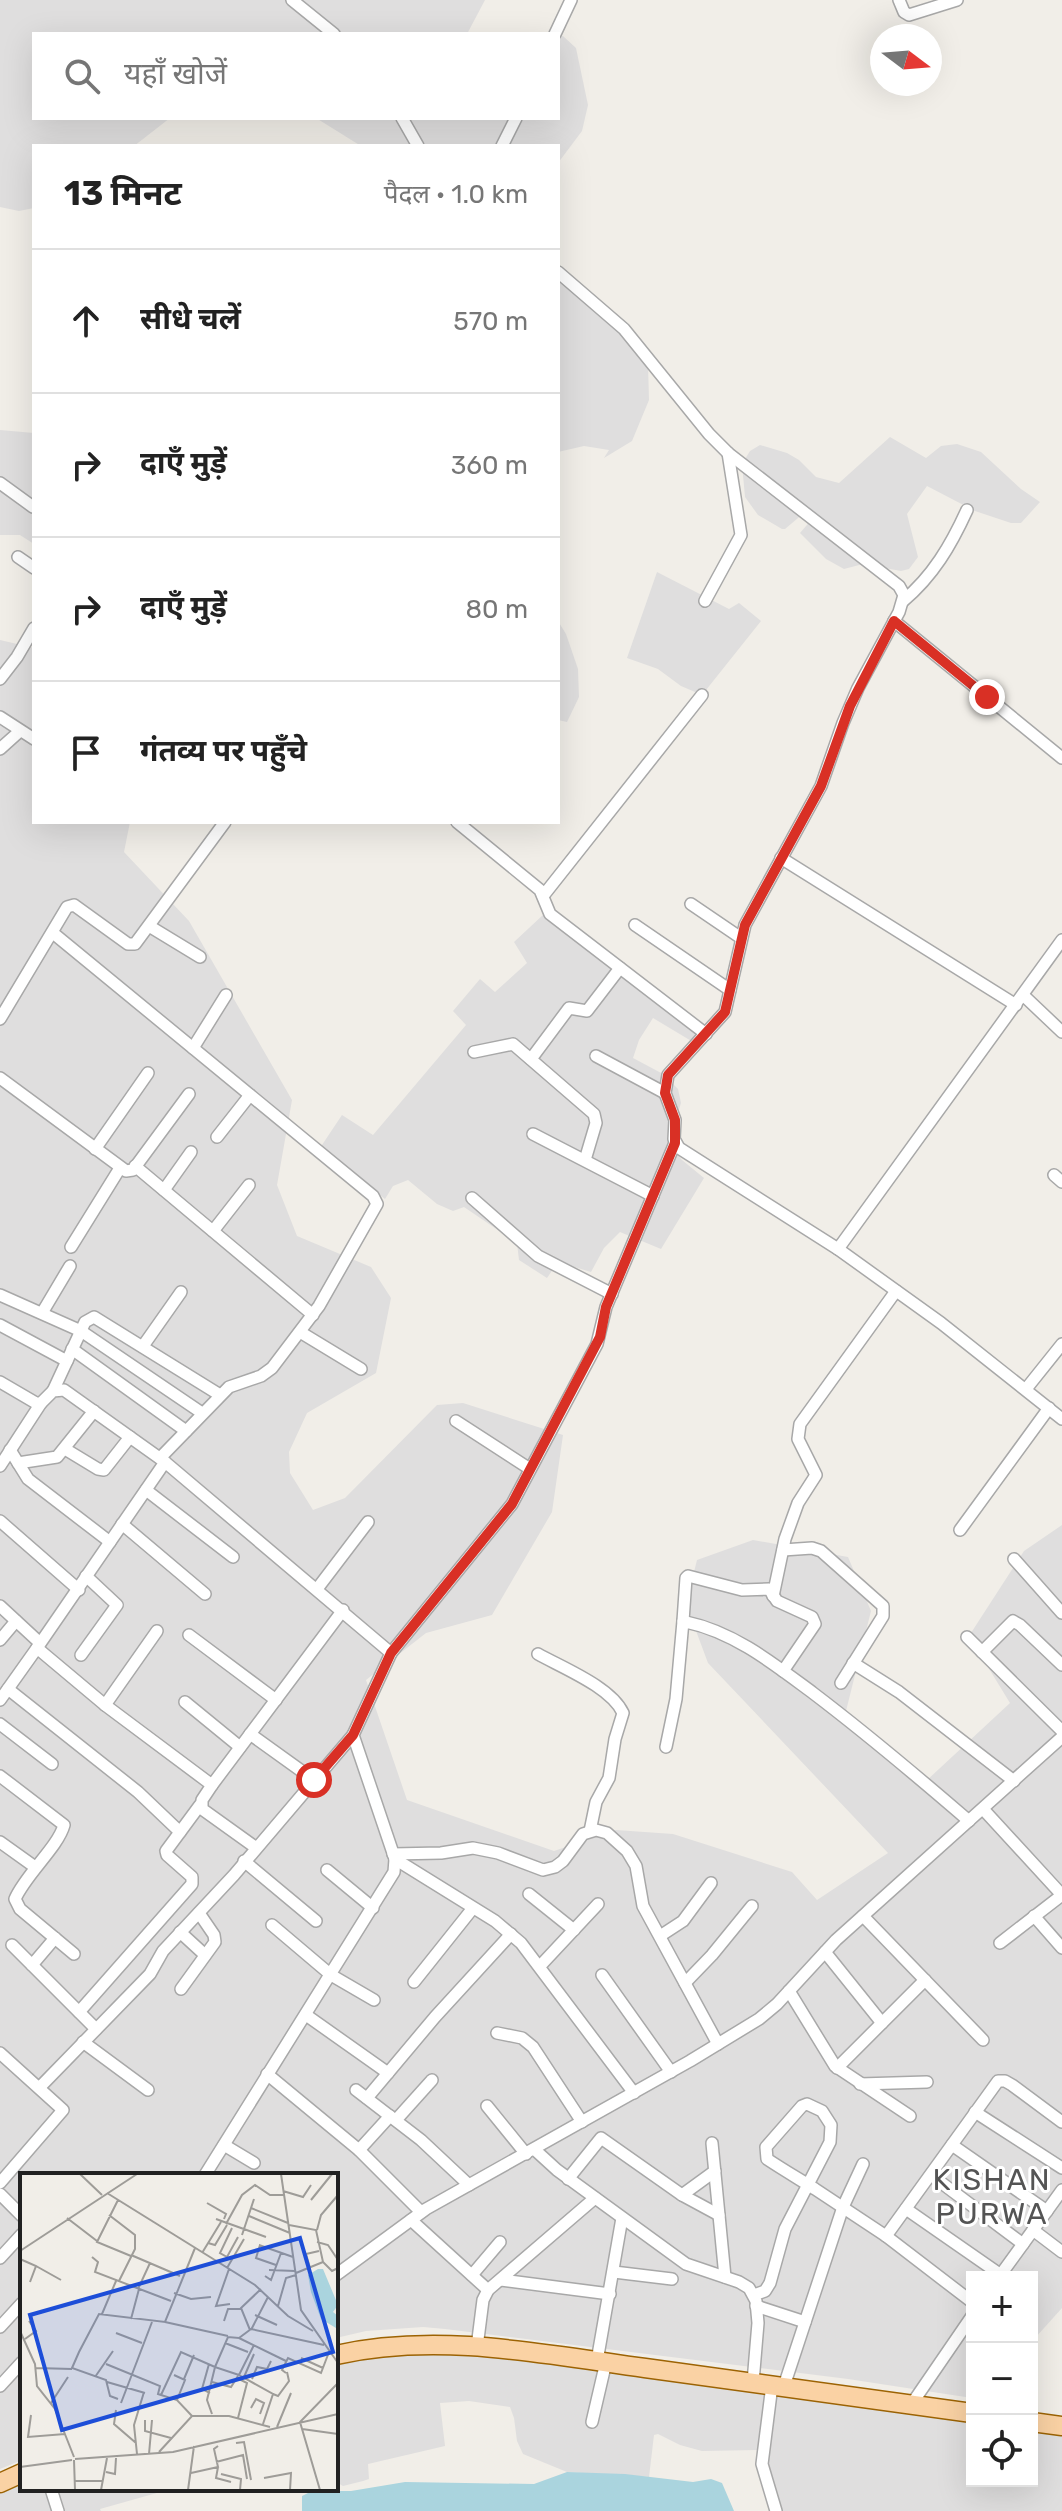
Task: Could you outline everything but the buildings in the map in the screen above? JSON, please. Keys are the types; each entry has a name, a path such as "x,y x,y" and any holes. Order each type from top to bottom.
{"main road":[{"path":"338,2355 365,2349 437,2343 602,2361 966,2412"},
{"path":"1038,2423 1062,2426"}],"street":[{"path":"292,0 332,32"},
{"path":"556,32 571,0"},
{"path":"899,0 904,12 909,15 957,0"},
{"path":"403,120 417,144"},
{"path":"503,144 515,120"},
{"path":"40,2087 150,1974 163,1951 353,1735 391,1653 504,1516 597,1344 612,1294 675,1143 675,1120 665,1093 668,1075 725,1012 745,925 821,786 850,706 903,601 904,595 899,586 728,453 624,329 560,274"},
{"path":"705,601 741,535 728,453"},
{"path":"0,483 32,506"},
{"path":"903,601 931,573 953,541 967,510"},
{"path":"18,557 32,567"},
{"path":"894,621 1062,758"},
{"path":"0,679 32,631"},
{"path":"543,896 702,695"},
{"path":"0,717 32,738"},
{"path":"0,749 20,731"},
{"path":"0,1019 70,905 130,944 137,942 224,824"},
{"path":"459,824 540,890 550,914 706,1034"},
{"path":"781,858 1020,1000 1062,1032"},
{"path":"691,904 741,938"},
{"path":"635,925 730,990"},
{"path":"149,926 200,957"},
{"path":"0,1700 79,1590 146,1490 162,1460 220,1395 238,1382 267,1373 313,1315 376,1209 376,1200 53,933"},
{"path":"838,1249 1062,940"},
{"path":"531,1059 569,1008 587,1011 620,968"},
{"path":"193,1048 226,995"},
{"path":"474,1052 513,1044 594,1114 596,1123 585,1160"},
{"path":"596,1056 665,1093"},
{"path":"95,1149 148,1073"},
{"path":"0,1078 120,1168 130,1172 189,1094"},
{"path":"217,1137 250,1095"},
{"path":"533,1134 653,1196"},
{"path":"675,1143 838,1249 1062,1419"},
{"path":"164,1190 191,1152"},
{"path":"135,1166 313,1315"},
{"path":"71,1247 120,1168"},
{"path":"213,1231 249,1185"},
{"path":"472,1198 538,1256 612,1294"},
{"path":"42,1313 70,1266"},
{"path":"773,1596 798,1503 816,1475 798,1439 800,1424 896,1291"},
{"path":"143,1346 181,1292"},
{"path":"0,1295 81,1331 202,1413"},
{"path":"0,1466 41,1403 53,1391 85,1322 94,1317 220,1395"},
{"path":"0,1325 70,1355 186,1431"},
{"path":"300,1332 361,1369"},
{"path":"1026,1389 1062,1344"},
{"path":"0,1382 29,1401 41,1403"},
{"path":"53,1391 64,1390 162,1460 391,1653"},
{"path":"960,1530 1049,1408"},
{"path":"18,1463 53,1459 65,1449 94,1411"},
{"path":"456,1421 530,1469"},
{"path":"65,1449 104,1470 130,1437"},
{"path":"10,1450 28,1479 110,1542"},
{"path":"146,1490 233,1557"},
{"path":"0,1521 79,1590"},
{"path":"317,1589 368,1522"},
{"path":"122,1524 205,1594"},
{"path":"783,1550 812,1548 821,1551 883,1606 883,1616 841,1683"},
{"path":"1014,1559 1062,1613"},
{"path":"81,1655 117,1605 86,1576"},
{"path":"666,1747 676,1699 688,1576 742,1590 766,1589 780,1603 812,1617 815,1624 783,1671"},
{"path":"0,1606 38,1646 105,1705 212,1785"},
{"path":"79,2012 192,1884 192,1877 166,1851 343,1610"},
{"path":"0,1640 16,1621"},
{"path":"683,1621 735,1640 783,1671 899,1761 969,1821"},
{"path":"982,1652 1013,1621 1062,1665"},
{"path":"105,1705 157,1631"},
{"path":"189,1635 276,1700"},
{"path":"967,1637 1062,1731"},
{"path":"538,1654 604,1691 620,1705 623,1713 609,1778 596,1802 590,1831"},
{"path":"853,1663 899,1692 1014,1781"},
{"path":"8,1689 138,1792 180,1832"},
{"path":"185,1702 240,1747"},
{"path":"0,1724 52,1764"},
{"path":"250,1734 314,1780"},
{"path":"206,2173 394,1872 394,1857 353,1735"},
{"path":"338,2274 416,2216 759,2019 863,1916 1062,1737"},
{"path":"0,1776 64,1825 61,1834 17,1894 16,1904 74,1954"},
{"path":"200,1805 255,1847"},
{"path":"983,1809 1062,1895 1000,1943"},
{"path":"394,1857 473,1848 498,1853 543,1870 563,1861 583,1834 590,1831 607,1833 627,1851 638,1873 643,1906 718,2044"},
{"path":"0,1842 35,1867"},
{"path":"394,1857 511,1934 540,1966 634,2093"},
{"path":"244,1861 316,1921"},
{"path":"327,1870 373,1908"},
{"path":"660,1936 683,1921 711,1883"},
{"path":"529,1894 574,1930"},
{"path":"540,1966 598,1904"},
{"path":"685,1983 752,1906"},
{"path":"414,1982 473,1908"},
{"path":"181,1989 215,1939 199,1913"},
{"path":"863,1916 983,2040"},
{"path":"1034,1916 1062,1948"},
{"path":"272,1925 331,1975 374,2000"},
{"path":"180,1932 205,1955"},
{"path":"367,2098 511,1934"},
{"path":"32,1965 55,1938"},
{"path":"12,1945 96,2029"},
{"path":"825,1952 882,2023"},
{"path":"602,1975 671,2072"},
{"path":"837,2068 925,1980"},
{"path":"789,1991 837,2068 910,2116"},
{"path":"306,2015 388,2073"},
{"path":"497,2033 522,2038 533,2047 582,2122"},
{"path":"83,2042 148,2090"},
{"path":"0,2053 62,2108 62,2114 0,2183"},
{"path":"267,2074 359,2150 416,2216 488,2290"},
{"path":"359,2150 432,2080"},
{"path":"886,2236 998,2081 1005,2081 1062,2122"},
{"path":"860,2084 927,2082"},
{"path":"356,2090 469,2185"},
{"path":"755,2301 770,2283 785,2229 808,2185 830,2142 831,2125 822,2111 807,2104 766,2147 767,2159 808,2185 843,2207 886,2236 966,2297"},
{"path":"487,2106 530,2151 686,2264 739,2282 755,2301 805,2322"},
{"path":"975,2112 1062,2168"},
{"path":"568,2179 601,2138 682,2195 719,2215"},
{"path":"712,2143 725,2277"},
{"path":"224,2145 254,2163"},
{"path":"952,2145 1047,2211"},
{"path":"776,2511 762,2464 778,2386 805,2322 843,2207 863,2164"},
{"path":"682,2195 715,2171"},
{"path":"931,2175 1023,2244"},
{"path":"0,2194 20,2214"},
{"path":"1004,2271 1060,2196"},
{"path":"477,2347 483,2300 488,2290 595,2198"},
{"path":"906,2209 993,2271"},
{"path":"592,2422 622,2218"},
{"path":"1033,2230 1062,2252"},
{"path":"0,2258 20,2236"},
{"path":"472,2275 500,2242"},
{"path":"614,2272 672,2279"},
{"path":"501,2280 610,2294"},
{"path":"753,2382 758,2323 755,2301"},
{"path":"0,2327 20,2305"},
{"path":"911,2405 966,2325"},
{"path":"0,2386 20,2364"},
{"path":"52,2491 58,2511"}],"shaded area":[{"path":"0,0 485,0 468,32 32,32 32,120 167,120 137,144 32,144 32,208 19,211 0,207"},
{"path":"563,36 576,48 588,105 582,131 560,160 560,144 358,144 319,120 560,120 560,37"},
{"path":"560,280 619,324 648,364 649,400 632,441 604,458 609,450 584,446 560,452"},
{"path":"0,430 32,433 32,543 20,535 0,535"},
{"path":"890,437 926,458 941,446 957,444 981,452 1040,502 1021,523 1011,523 975,511 927,486 907,514 918,557 909,569 901,571 863,564 844,569 826,559 800,533 812,519 804,513 782,529 758,515 745,497 742,464 750,451 760,445 787,453 816,477 839,483"},
{"path":"657,572 729,609 739,603 761,621 702,695 681,686 658,669 627,658"},
{"path":"560,624 578,669 579,697 567,722 560,720"},
{"path":"0,640 32,648 32,824 130,824 124,852 189,921 292,1100 277,1185 297,1236 371,1267 391,1298 376,1373 307,1413 289,1452 290,1473 313,1510 345,1498 437,1405 463,1403 563,1435 552,1512 492,1615 426,1633 366,1680 407,1800 554,1851 616,1830 673,1834 792,1872 817,1900 888,1853 708,1663 686,1604 697,1560 753,1540 848,1557 871,1611 846,1711 925,1782 1010,1703 969,1636 1024,1551 1062,1525 1062,2308 1038,2335 1038,2271 966,2271 966,2397 848,2379 445,2329 423,2327 366,2331 338,2338 338,2173 20,2173 20,2461 0,2469"},
{"path":"544,914 701,1030 693,1042 653,1018 639,1040 633,1058 663,1074 678,1089 681,1103 668,1144 704,1178 661,1249 620,1232 604,1248 591,1272 558,1262 547,1278 519,1260 517,1243 464,1207 453,1211 437,1204 408,1180 393,1186 385,1199 320,1148 342,1115 373,1135 466,1025 453,1011 480,979 495,992 527,963 514,942"},
{"path":"450,2347 966,2417 966,2487 1038,2487 1038,2428 1062,2432 1062,2511 781,2511 767,2458 758,2450 702,2451 658,2434 654,2435 649,2477 567,2472 523,2454 510,2407 469,2401 440,2403 445,2446 368,2464 369,2479 343,2486 338,2483 338,2358"},
{"path":"20,2477 20,2491 164,2491 101,2511 0,2511 0,2486"}],"water":[{"path":"567,2472 625,2474 693,2482 711,2479 722,2483 734,2511 302,2511 302,2496 312,2491 351,2491 405,2482 534,2484"}],"district":[{"name":"KISHAN PURWA","path":"992,2197"}],"route":[{"path":"314,1780 353,1735 391,1653 512,1504 597,1344 606,1307 675,1143 675,1120 665,1093 668,1075 725,1012 745,925 821,786 850,706 894,621 987,697"}]}
